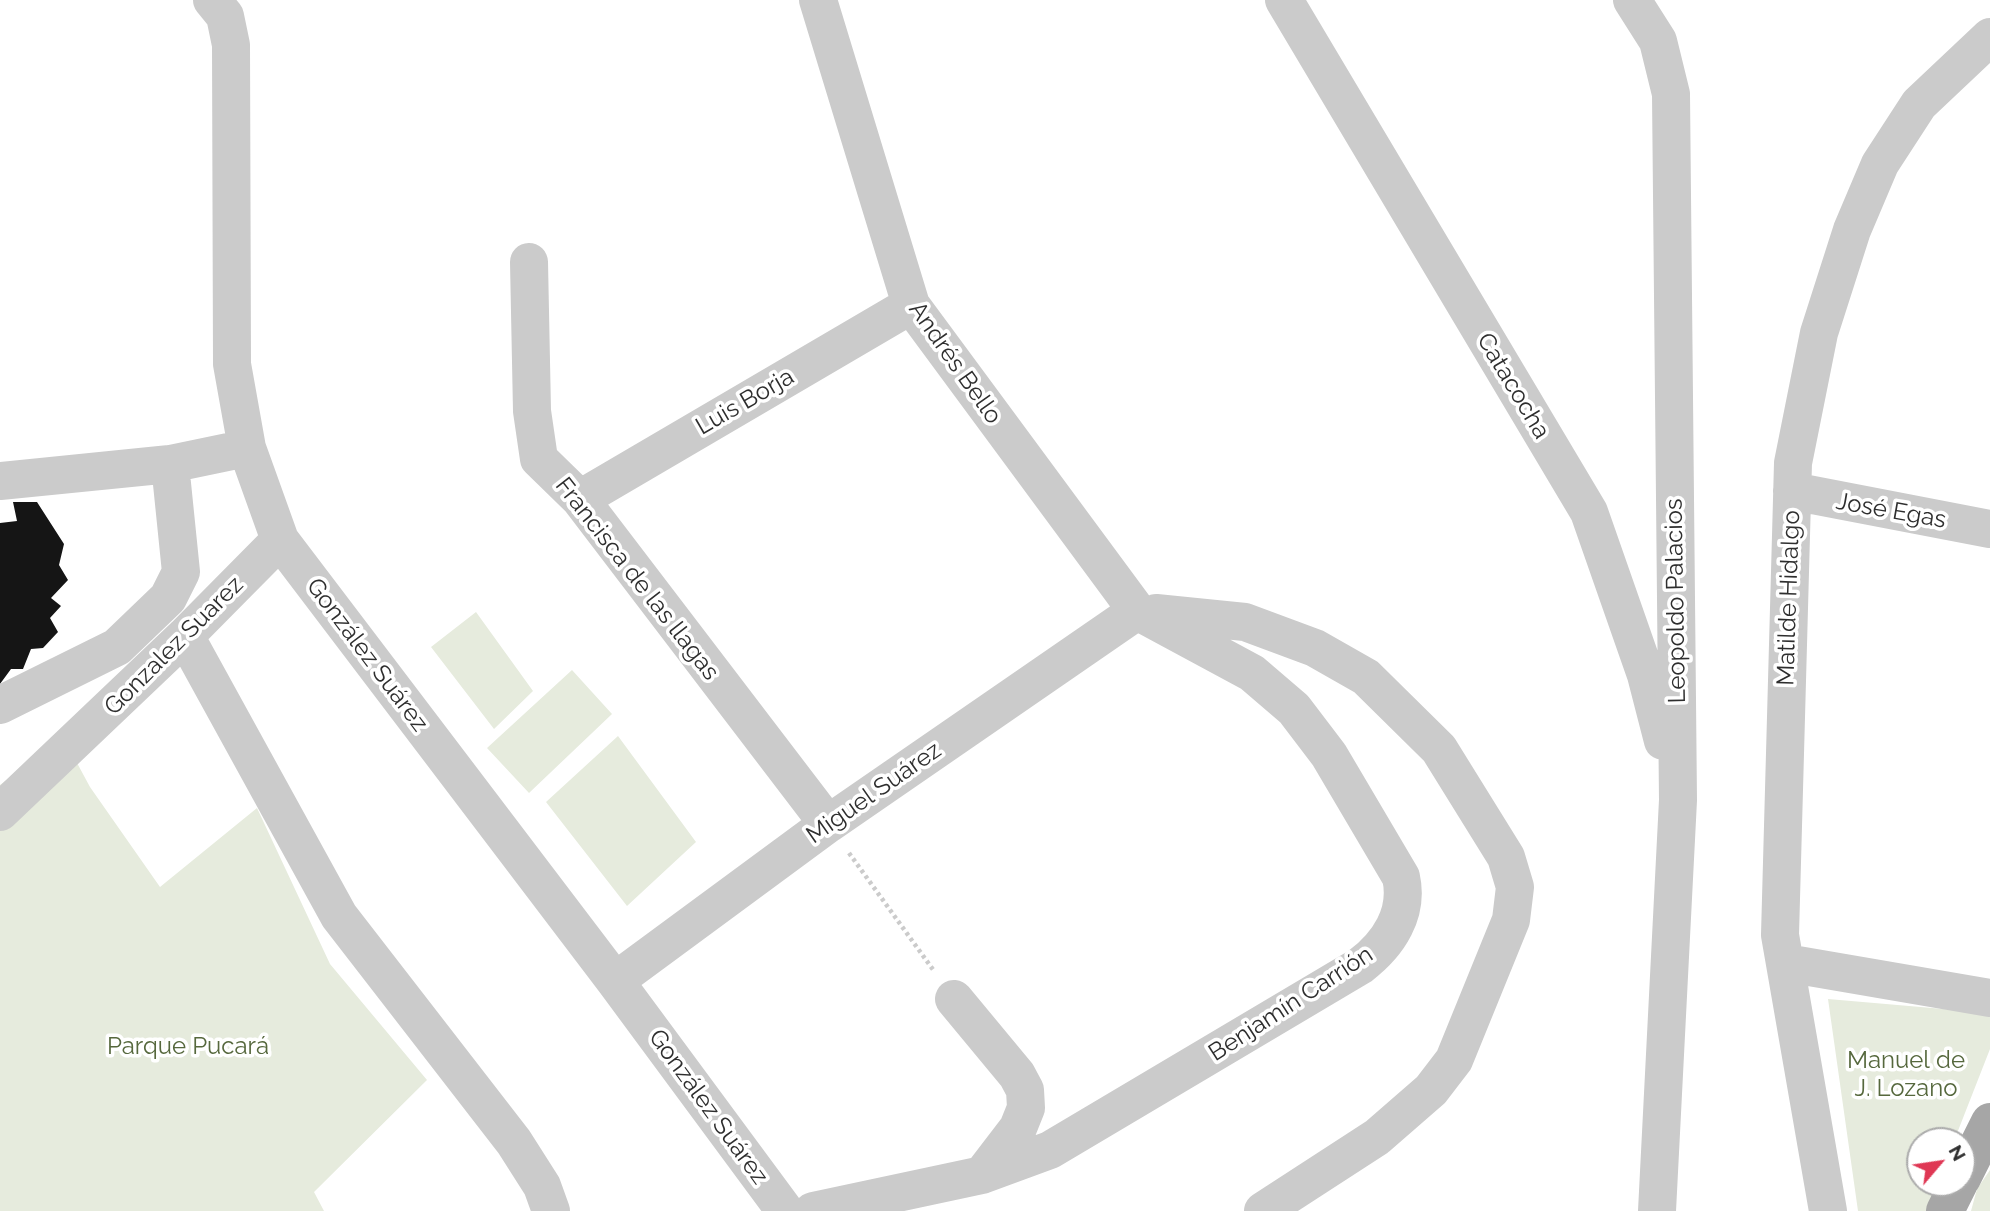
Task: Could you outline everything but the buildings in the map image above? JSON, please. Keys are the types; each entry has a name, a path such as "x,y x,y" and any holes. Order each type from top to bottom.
{"main road":[{"path":"1976,1150 1990,1122"}],"street":[{"name":"González Suárez","path":"212,0 225,16 231,45 232,364 247,448 280,540 615,981 785,1211"},
{"name":"Andrés Bello","path":"818,0 911,305 1137,611"},
{"name":"Catacocha","path":"1284,0 1589,512 1646,675 1678,800"},
{"name":"Leopoldo Palacios","path":"1632,0 1658,41 1671,94 1678,800 1657,1211"},
{"name":"Matilde Hidalgo","path":"1828,1211 1780,935 1793,463 1819,333 1852,230 1880,164 1919,104 1990,37"},
{"name":"Francisca de las llagas","path":"529,262 532,411 539,459 580,499 828,824"},
{"name":"Luis Borja","path":"580,499 911,305"},
{"path":"0,481 170,464 247,448"},
{"path":"0,705 117,648 169,598 181,572 170,464"},
{"name":"José Egas","path":"1792,491 1990,529"},
{"name":"Gonzalez Suarez","path":"0,812 67,751 280,540"},
{"path":"1137,611 1245,622 1315,648 1366,677 1439,749 1506,856 1515,887 1511,920 1454,1060 1431,1090 1377,1137 1263,1211"},
{"name":"Miguel Suárez","path":"615,981 828,824 1137,611"},
{"name":"Benjamín Carrión","path":"813,1211 982,1175 1076,1137 1360,965 1377,953 1402,915 1405,895 1401,877 1329,755 1294,709 1252,673 1137,611"},
{"path":"185,636 339,916 514,1142 542,1186 551,1211"},
{"path":"1786,963 1990,998"},
{"path":"954,999 1017,1075 1025,1090 1026,1108 1018,1128 982,1175"}],"path":[{"path":"828,824 954,999"}],"green space":[{"path":"476,612 533,691 494,729 431,647"},
{"path":"572,670 612,714 529,793 487,748"},
{"path":"618,736 696,842 627,906 546,802"},
{"name":"Parque Pucará","path":"63,737 90,787 160,887 257,808 330,964 427,1080 314,1192 324,1211 0,1211 0,785"},
{"name":"Manuel de J. Lozano","path":"1828,999 1990,1013 1990,1049 1959,1127 1906,1127 1906,1197 1932,1197 1926,1211 1858,1211"},
{"path":"1990,1170 1990,1211 1971,1211 1977,1189"}]}
